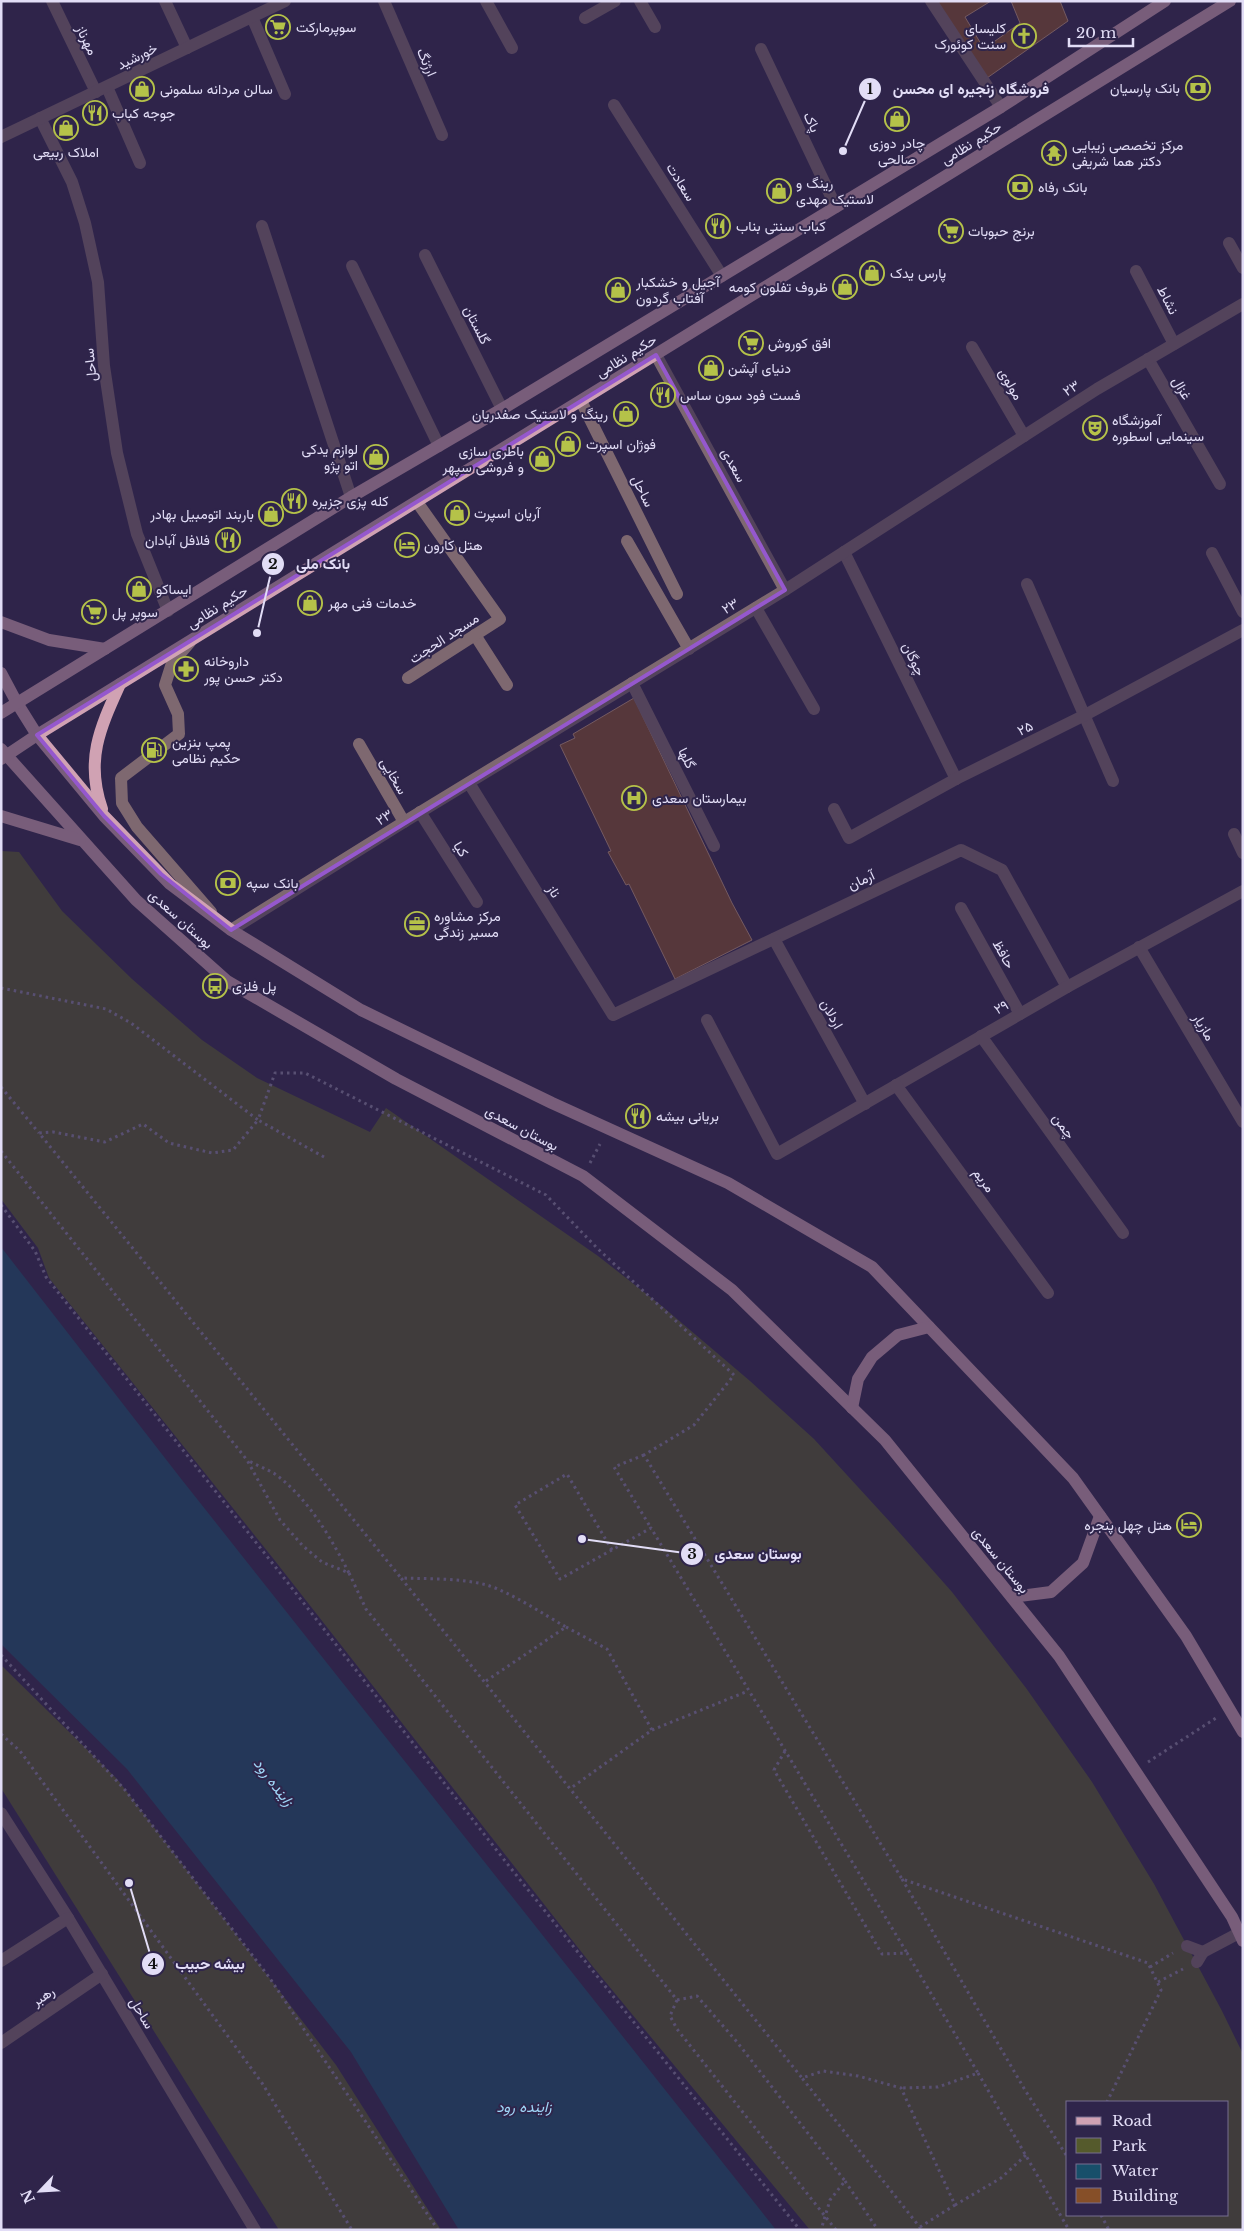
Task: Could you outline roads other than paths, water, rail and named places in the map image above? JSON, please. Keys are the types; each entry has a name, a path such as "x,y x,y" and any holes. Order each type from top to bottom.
{"main road":[{"name":"حکیم نظامی","path":"1,713 351,497 502,409 1001,107 1166,1"},
{"name":"حکیم نظامی","path":"3,755 1230,1"},
{"path":"1,622 49,640 105,649"},
{"name":"بوستان سعدی","path":"1,674 17,704 37,734 104,816 170,884 231,930 361,1010 608,1129 728,1183 872,1267 1073,1478 1186,1636 1243,1732"},
{"path":"104,816 95,790 93,759 104,720 120,684"},
{"name":"بوستان سعدی","path":"3,755 136,900 227,981 396,1079 583,1176 732,1290 885,1440 1059,1656 1232,1917 1241,1937"},
{"path":"1,816 81,840"},
{"path":"852,1408 858,1379 872,1357 898,1335 929,1326"},
{"path":"1012,1597 1051,1592 1084,1563 1100,1516"}],"street":[{"name":"مهرناز","path":"52,1 140,163"},
{"path":"165,1 187,48"},
{"name":"خورشید","path":"1,137 285,1"},
{"name":"ارژنگ","path":"384,1 442,135"},
{"path":"486,1 512,48"},
{"path":"585,18 615,1"},
{"path":"640,1 655,27"},
{"path":"931,1 1001,107"},
{"path":"252,17 285,94"},
{"name":"پاک","path":"761,49 836,207"},
{"name":"سعادت","path":"614,105 722,276"},
{"name":"ساحل","path":"40,118 72,182 84,223 98,282 104,366 117,453 137,534 168,611"},
{"path":"262,226 351,497"},
{"path":"1229,243 1243,268"},
{"name":"گلستان","path":"425,255 502,409"},
{"path":"352,266 439,446"},
{"name":"نشاط","path":"1136,271 1174,344"},
{"name":"۲۳","path":"231,930 420,812 785,590 1024,436 1148,359 1243,304"},
{"name":"مولوی","path":"972,347 1024,436"},
{"name":"سعدی","path":"656,354 785,590"},
{"name":"غزال","path":"1148,359 1220,484"},
{"name":"ساحل","path":"581,401 677,594"},
{"name":"مسجد الحجت","path":"408,678 500,619 417,502"},
{"path":"627,541 689,649"},
{"name":"چوگان","path":"844,552 956,779"},
{"path":"1212,553 1243,612"},
{"path":"1027,584 1113,781"},
{"path":"756,608 814,709"},
{"name":"۲۵","path":"834,809 849,838 956,779 1085,715 1243,630"},
{"path":"475,635 507,685"},
{"path":"191,641 172,663 166,685 178,714 178,734 121,778 122,803 137,827 216,917"},
{"name":"گلها","path":"632,683 714,846"},
{"name":"سخایی","path":"359,744 404,822"},
{"name":"ناز","path":"469,783 613,1015"},
{"name":"کیا","path":"420,812 477,902"},
{"path":"1234,834 1243,853"},
{"name":"آرمان","path":"613,1015 961,850 1002,870 1067,987"},
{"name":"۲۹","path":"707,1020 777,1154 1067,987 1243,891"},
{"name":"حافظ","path":"961,908 1020,1014"},
{"name":"اردلان","path":"774,939 865,1104"},
{"name":"مازیار","path":"1139,948 1243,1122"},
{"name":"چمن","path":"981,1036 1123,1233"},
{"name":"مریم","path":"896,1086 1048,1293"},
{"name":"ساحل","path":"1,1813 102,1974 254,2230"},
{"path":"1,1961 68,1918"},
{"path":"1187,1946 1200,1957 1241,1937"},
{"name":"رهبر","path":"1,2043 102,1974"}],"water":[{"name":"زاینده رود","path":"1,1247 182,1480 776,2230 459,2230 351,2052 127,1769 1,1644"}],"place":[{"name":"سوپرمارکت","path":"278,27"},
{"name":"کلیسای سنت کوئورک","path":"1024,36"},
{"name":"بانک پارسیان","path":"1198,88"},
{"name":"سالن مردانه سلمونی","path":"142,89"},
{"name":"جوجه کباب","path":"95,113"},
{"name":"چادر دوزی صالحی","path":"897,119"},
{"name":"املاک ربیعی","path":"66,128"},
{"name":"فروشگاه زنجیره ای محسن","path":"843,151"},
{"name":"مرکز تخصصی زیبایی دکتر هما شریفی","path":"1054,153"},
{"name":"بانک رفاه","path":"1020,187"},
{"name":"رینگ و لاستیک مهدی","path":"779,191"},
{"name":"کباب سنتی بناب","path":"718,226"},
{"name":"برنج حبوبات","path":"951,231"},
{"name":"پارس یدک","path":"872,273"},
{"name":"ظروف تفلون کومه","path":"845,287"},
{"name":"آجیل و خشکبار آفتاب گردون","path":"618,290"},
{"name":"افق کوروش","path":"751,343"},
{"name":"دنیای آپشن","path":"711,368"},
{"name":"فست فود سون ساس","path":"663,395"},
{"name":"رینگ و لاستیک صفدریان","path":"626,414"},
{"name":"آموزشگاه سینمایی اسطوره","path":"1095,428"},
{"name":"فوژان اسپرت","path":"568,444"},
{"name":"لوازم یدکی اتو پژو","path":"376,457"},
{"name":"باطری سازی و فروشی سپهر","path":"542,459"},
{"name":"کله پزی جزیره","path":"294,501"},
{"name":"آریان اسپرت","path":"457,513"},
{"name":"باربند اتومبیل بهادر","path":"271,514"},
{"name":"فلافل آبادان","path":"228,540"},
{"name":"هتل کارون","path":"407,545"},
{"name":"ایساکو","path":"139,589"},
{"name":"خدمات فنی مهر","path":"310,603"},
{"name":"سوپر پل","path":"94,612"},
{"name":"بانک ملی","path":"257,633"},
{"name":"داروخانه دکتر حسن پور","path":"186,669"},
{"name":"پمپ بنزین حکیم نظامی","path":"154,750"},
{"name":"بیمارستان سعدی","path":"634,798"},
{"name":"بانک سپه","path":"228,883"},
{"name":"مرکز مشاوره مسیر زندگی","path":"417,924"},
{"name":"پل فلزی","path":"215,986"},
{"name":"بریانی بیشه","path":"638,1116"},
{"name":"هتل چهل پنجره","path":"1189,1525"},
{"name":"بوستان سعدی","path":"582,1539"},
{"name":"بیشه حبیب","path":"129,1883"}]}
